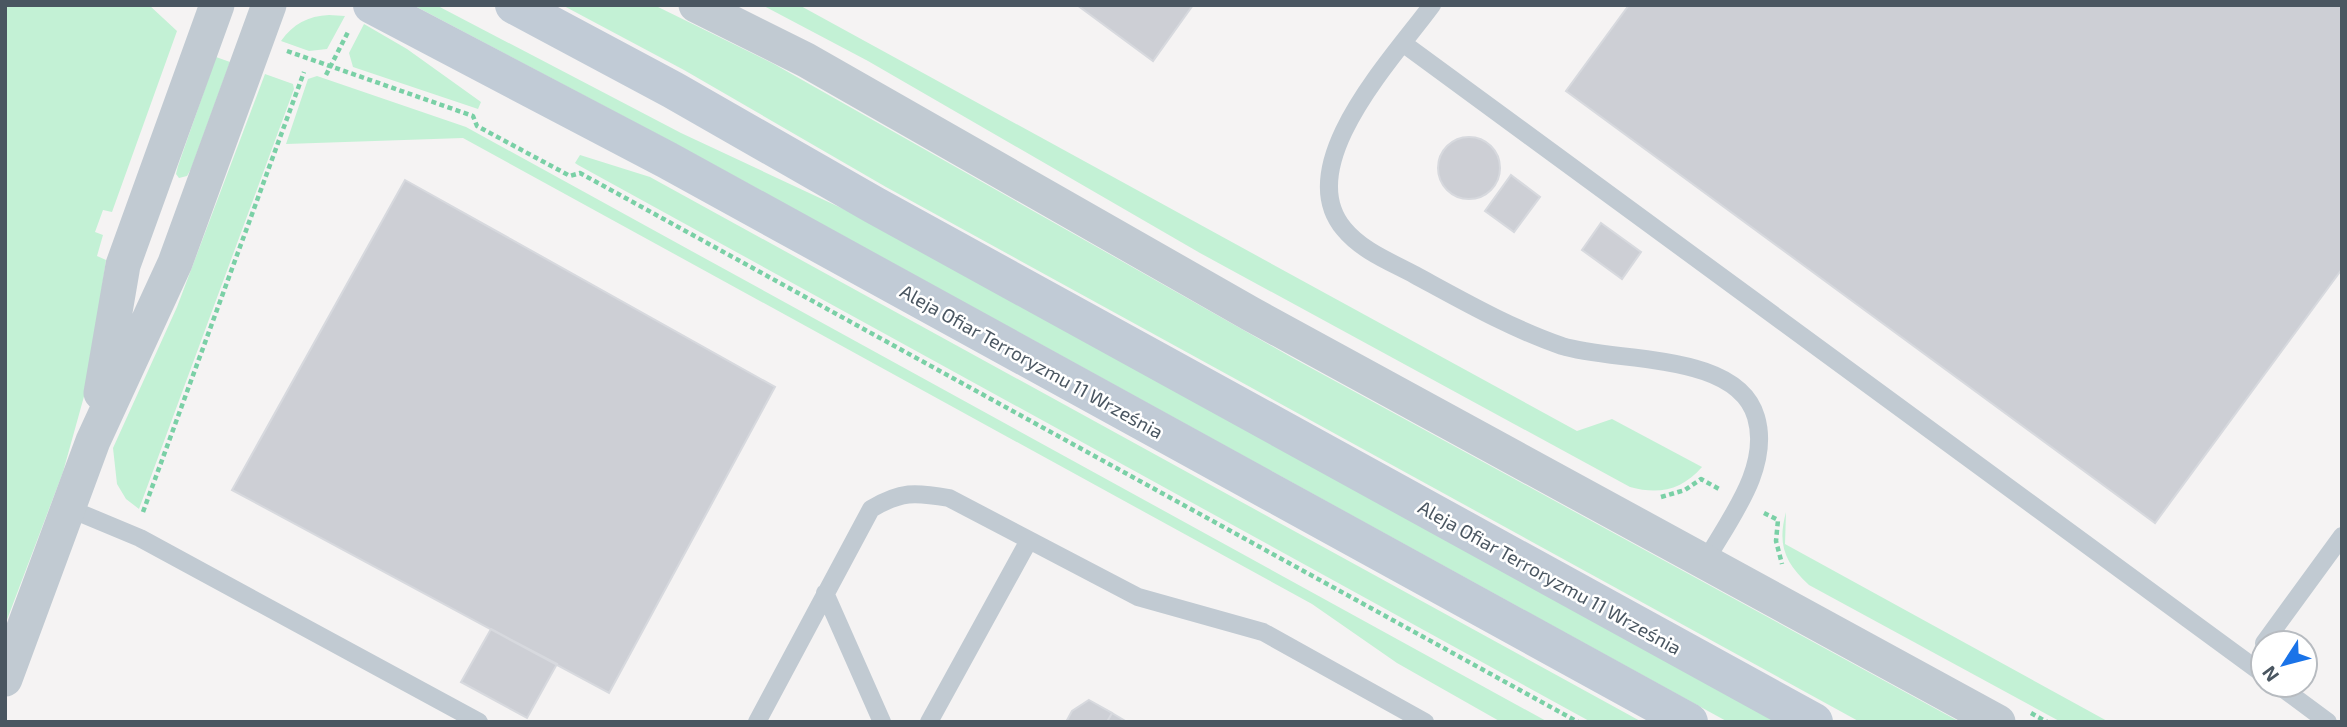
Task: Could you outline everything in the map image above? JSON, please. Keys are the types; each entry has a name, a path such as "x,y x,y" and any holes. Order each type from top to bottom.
{"street":[{"path":"93,441 123,265 217,5"},
{"path":"5,679 93,441 175,263 269,5"},
{"name":"Aleja Ofiar Terroryzmu 11 Września","path":"514,5 673,90 874,205 1814,722"},
{"path":"696,5 806,60 1251,314 1998,722"},
{"name":"Aleja Ofiar Terroryzmu 11 Września","path":"362,16 679,167 1689,722"}],"lane":[{"path":"1432,5 1346,124 1334,151 1329,179 1332,207 1344,229 1365,248 1511,327 1565,347 1676,364 1706,372 1727,381 1744,395 1755,414 1759,428 1761,445 1757,464 1705,562"},
{"path":"1404,44 2249,663"},
{"path":"757,722 871,509 894,495 920,493 949,498 1028,542 1138,597 1263,632 1425,722"},
{"path":"68,508 134,536 479,722"},
{"path":"2273,629 2342,536"},
{"path":"929,722 1028,542"},
{"path":"825,593 882,722"},
{"path":"2297,699 2328,722"}],"path":[{"path":"326,75 362,16"},
{"path":"275,47 473,116 477,126 570,177 580,173 1578,722"},
{"path":"134,536 304,72"}],"green space":[{"path":"5,5 149,5 177,31 112,212 103,210 95,232 103,235 97,256 106,260 88,382 63,472 5,625"},
{"path":"413,5 436,5 681,133 852,213 1777,722 1728,722 676,144"},
{"path":"562,5 654,5 774,64 1291,357 1960,722 1860,722 886,187 684,70"},
{"path":"762,5 799,5 1577,431 1612,419 1702,467 1686,481 1669,489 1630,487 1200,253 868,61"},
{"path":"329,15 345,16 327,49 309,51 281,41 302,22"},
{"path":"364,24 407,49 481,102 478,109 353,67 349,53"},
{"path":"216,57 230,62 191,169 187,176 179,178 176,174 178,166"},
{"path":"265,74 293,84 294,89 139,509 126,499 117,484 113,448 177,307"},
{"path":"317,76 466,127 1548,722 1501,722 1397,663 1312,604 463,138 286,144 308,79"},
{"path":"580,155 650,177 1642,722 1591,722 578,165 575,163"},
{"path":"1786,512 1785,544 2109,722 2061,722 1809,585 1794,569 1785,553 1782,534"}],"building":[{"path":"1077,5 1193,5 1153,61"},
{"path":"1629,5 2342,5 2342,269 2155,523 1566,91"},
{"path":"1469,137 1491,146 1500,168 1491,190 1469,199 1447,190 1438,168 1447,146"},
{"path":"1511,175 1540,197 1514,232 1485,211"},
{"path":"405,180 775,387 609,693 232,490"},
{"path":"1601,223 1641,252 1622,279 1582,250"},
{"path":"491,629 557,664 527,718 461,682"},
{"path":"1089,700 1112,713 1107,722 1066,722 1072,711"},
{"path":"1112,713 1127,722 1107,722"}]}
